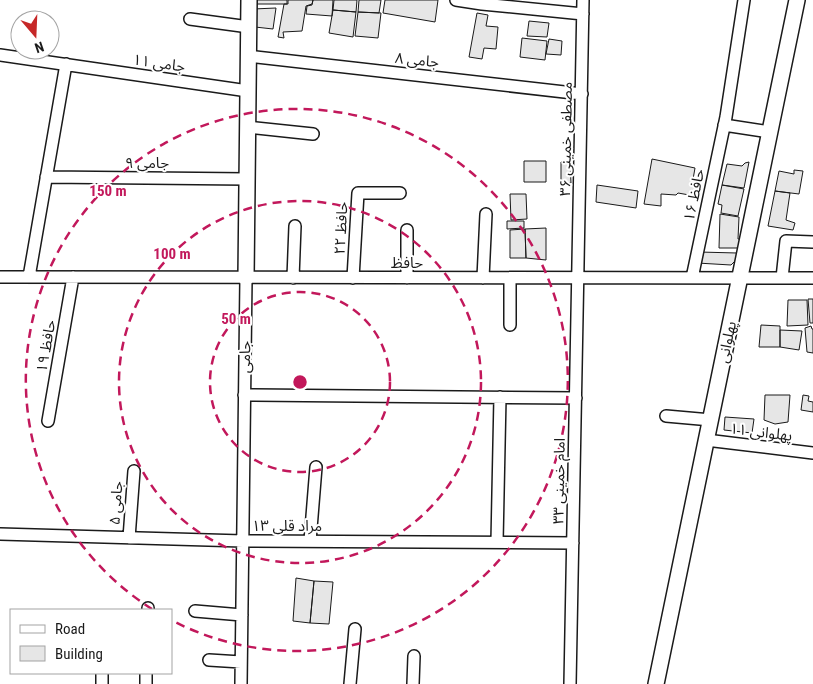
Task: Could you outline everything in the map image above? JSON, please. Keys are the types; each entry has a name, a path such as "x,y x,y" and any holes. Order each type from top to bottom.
{"street":[{"name":"جامی","path":"241,684 249,0"},
{"path":"456,0 583,14"},
{"name":"مصطفی خمینی ۳۶","path":"578,278 583,0"},
{"name":"حافظ ۱۶","path":"692,278 725,121 744,0"},
{"name":"پهلوانی","path":"656,684 797,0"},
{"path":"190,19 249,26"},
{"name":"جامی ۱۱","path":"0,55 248,91"},
{"name":"جامی ۸","path":"248,56 582,94"},
{"path":"29,277 66,64"},
{"path":"725,121 770,132"},
{"path":"247,127 313,134"},
{"name":"جامی ۹","path":"46,178 247,179"},
{"name":"حافظ ۲۲","path":"354,278 358,193 400,193"},
{"path":"483,278 486,214"},
{"path":"293,278 295,226"},
{"path":"407,230 407,278"},
{"path":"782,278 786,241 813,242"},
{"name":"حافظ","path":"0,277 813,278"},
{"name":"حافظ ۱۹","path":"48,421 73,277"},
{"path":"510,278 510,325"},
{"name":"امام خمینی ۳۳","path":"570,684 578,278"},
{"path":"244,395 576,398"},
{"path":"497,542 500,397"},
{"path":"666,416 710,420"},
{"name":"پهلوانی ۱۱","path":"706,440 813,453"},
{"path":"310,541 316,467"},
{"name":"جامی ۵","path":"129,538 134,471"},
{"name":"مراد قلی ۱۳","path":"0,534 243,541 573,543"},
{"path":"195,611 242,615"},
{"path":"350,684 356,629"},
{"path":"413,684 414,656"},
{"path":"209,660 241,662"}],"building":[{"path":"256,0 287,0 287,4 256,4"},
{"path":"288,0 313,0 312,4 306,6 302,31 283,32 284,38 278,37 284,4 288,4"},
{"path":"313,0 333,0 332,16 306,14 307,6 312,5"},
{"path":"334,0 357,0 356,12 333,10"},
{"path":"359,0 381,0 379,13 358,12"},
{"path":"385,0 438,0 435,22 383,13"},
{"path":"276,8 273,29 255,27 253,9"},
{"path":"333,10 356,12 353,37 329,33"},
{"path":"358,12 381,13 378,38 355,36"},
{"path":"477,13 488,15 486,26 498,27 496,49 484,48 482,59 469,57"},
{"path":"529,21 549,23 547,37 527,36"},
{"path":"522,38 547,41 545,60 520,57"},
{"path":"549,39 562,41 561,55 546,54"},
{"path":"652,159 695,168 692,185 698,188 695,196 678,193 676,195 661,194 661,206 644,204"},
{"path":"524,161 546,161 546,182 524,182"},
{"path":"561,162 570,162 571,183 561,184"},
{"path":"749,162 744,188 722,185 727,164 742,166"},
{"path":"794,170 803,171 799,194 775,191 779,171 794,174"},
{"path":"597,185 638,191 636,208 596,202"},
{"path":"722,185 744,189 738,216 721,213 722,205 718,204"},
{"path":"775,191 790,193 786,220 795,223 793,230 768,226"},
{"path":"510,194 526,194 527,219 511,220"},
{"path":"720,214 739,217 738,239 741,239 740,248 719,248"},
{"path":"507,221 524,221 524,228 507,229"},
{"path":"546,228 546,260 526,258 525,229"},
{"path":"525,229 526,258 510,258 510,230"},
{"path":"699,252 737,253 737,259 731,265 697,263"},
{"path":"808,299 813,299 813,323 810,323"},
{"path":"788,300 807,300 808,325 787,326"},
{"path":"761,325 780,326 780,347 759,347"},
{"path":"811,326 813,329 813,353 807,352 805,328"},
{"path":"780,330 802,331 799,350 780,347"},
{"path":"765,395 790,395 788,422 775,424 764,420"},
{"path":"803,395 809,396 808,401 813,402 813,412 801,410"},
{"path":"725,417 754,419 752,433 724,430"},
{"path":"296,578 314,581 310,623 293,621"},
{"path":"314,581 333,582 329,624 310,623"}]}
